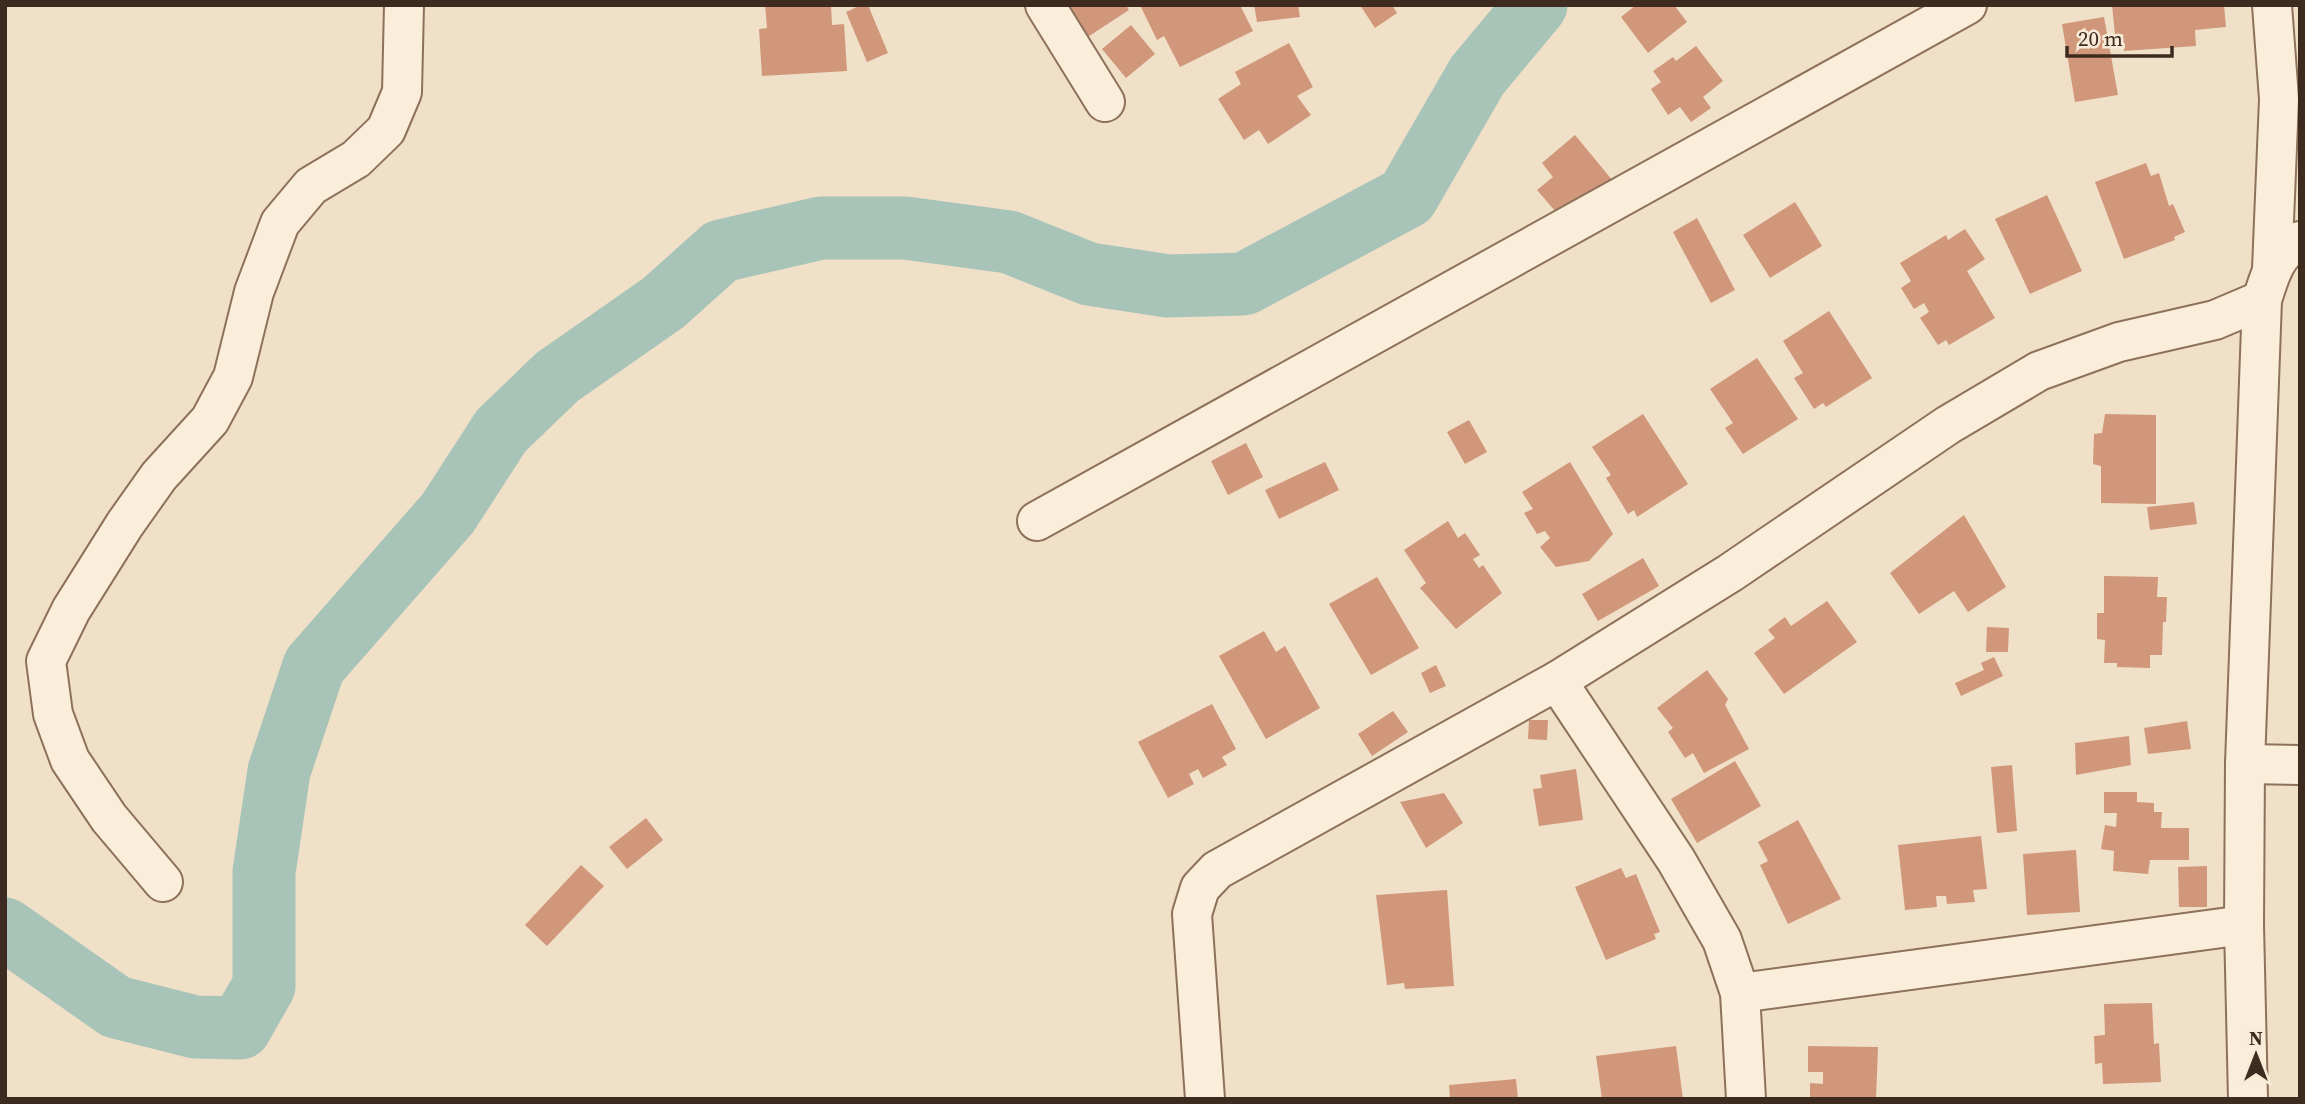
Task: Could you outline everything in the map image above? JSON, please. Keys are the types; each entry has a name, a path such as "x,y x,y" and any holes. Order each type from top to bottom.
{"street":[{"path":"163,882 108,818 70,760 53,714 46,661 71,610 125,524 159,476 210,420 233,377 254,292 280,223 312,186 356,159 386,130 402,92 404,5"},
{"path":"1045,5 1105,102"},
{"path":"1038,521 1967,5"},
{"path":"2248,1099 2244,925 2245,764 2261,349 2279,99 2272,5"},
{"path":"1205,1099 1192,914 1200,888 1217,870 1557,681 1730,573 1948,425 2039,371 2119,342 2215,320 2267,285 2290,244 2300,241"},
{"path":"2215,320 2261,349"},
{"path":"1557,681 1676,860 1722,940 1740,993 1746,1099"},
{"path":"2245,764 2300,765"},
{"path":"1740,993 2244,925"}],"building":[{"path":"765,5 831,5 832,25 844,24 847,71 762,76 759,29 767,28"},
{"path":"861,5 868,5 888,53 867,62 846,12"},
{"path":"1061,5 1126,5 1129,10 1083,40"},
{"path":"1140,5 1240,5 1253,31 1180,67 1164,36 1157,40"},
{"path":"1254,5 1298,5 1300,17 1257,22"},
{"path":"1360,5 1392,5 1397,13 1375,28"},
{"path":"1636,5 1674,5 1687,22 1648,53 1621,17"},
{"path":"2112,5 2224,5 2226,27 2195,30 2196,46 2124,51 2123,34 2115,35"},
{"path":"2104,17 2118,95 2075,102 2062,24"},
{"path":"1131,25 1155,54 1126,78 1102,49"},
{"path":"1289,43 1313,87 1297,96 1311,115 1268,144 1259,130 1244,140 1218,99 1241,84 1235,72"},
{"path":"1696,46 1723,81 1703,97 1711,108 1691,122 1680,107 1668,115 1651,89 1661,82 1653,71 1673,57 1676,61"},
{"path":"1575,135 1613,181 1562,219 1537,190 1553,177 1542,163"},
{"path":"2146,163 2151,176 2159,173 2169,206 2173,204 2185,232 2174,237 2175,240 2124,259 2095,182"},
{"path":"2047,195 2082,271 2030,294 1995,219"},
{"path":"1795,202 1822,246 1770,278 1743,235"},
{"path":"1697,218 1735,290 1711,303 1673,232"},
{"path":"1965,229 1985,259 1967,271 1995,318 1949,345 1946,340 1938,345 1920,318 1929,312 1924,303 1914,309 1901,288 1911,281 1900,263 1946,235 1948,240"},
{"path":"1829,311 1872,378 1826,407 1823,403 1814,409 1794,378 1803,373 1783,341"},
{"path":"1757,358 1798,419 1743,454 1725,428 1733,423 1710,389"},
{"path":"1643,414 1688,484 1637,517 1634,510 1628,514 1606,478 1611,475 1592,447"},
{"path":"2105,414 2156,415 2156,504 2101,503 2101,466 2093,464 2094,434 2102,433"},
{"path":"1469,420 1487,452 1465,464 1447,432"},
{"path":"1246,443 1263,477 1228,495 1211,461"},
{"path":"1325,462 1339,490 1279,519 1265,490"},
{"path":"1570,462 1613,534 1589,561 1556,567 1540,547 1550,538 1545,531 1537,534 1524,513 1533,509 1522,492"},
{"path":"2194,502 2197,524 2150,530 2147,507"},
{"path":"1964,515 2006,587 1968,612 1954,591 1919,614 1890,573"},
{"path":"1448,521 1458,538 1465,533 1480,555 1473,559 1479,568 1483,565 1502,593 1456,629 1420,588 1426,583 1404,550"},
{"path":"1643,558 1659,586 1598,621 1582,594"},
{"path":"2104,576 2158,577 2157,597 2167,597 2166,622 2163,622 2162,655 2150,655 2150,668 2117,667 2117,663 2104,663 2105,640 2097,639 2097,613 2104,613"},
{"path":"1377,577 1419,648 1371,675 1329,604"},
{"path":"1827,601 1857,642 1784,694 1754,653 1775,638 1768,630 1785,617 1791,626"},
{"path":"1987,627 2009,628 2008,652 1986,652"},
{"path":"1264,631 1276,652 1285,646 1320,708 1266,739 1219,656"},
{"path":"1994,657 2003,676 1961,696 1955,683 1984,670 1981,663"},
{"path":"1436,665 1446,686 1430,693 1421,673"},
{"path":"1707,670 1728,699 1725,705 1749,749 1704,773 1693,753 1685,758 1668,732 1673,728 1657,708"},
{"path":"1212,704 1236,749 1222,757 1227,765 1203,778 1198,769 1189,774 1194,784 1168,798 1138,742"},
{"path":"1393,711 1408,732 1372,756 1358,734"},
{"path":"1529,720 1548,720 1547,740 1528,739"},
{"path":"2187,721 2191,749 2148,754 2144,728"},
{"path":"2129,736 2131,765 2076,775 2075,743"},
{"path":"1735,761 1761,806 1697,843 1671,799"},
{"path":"2012,765 2017,831 1997,833 1991,767"},
{"path":"1576,769 1583,820 1539,826 1533,789 1542,788 1540,775"},
{"path":"2104,792 2137,792 2137,802 2154,803 2154,812 2162,812 2161,828 2189,828 2189,860 2150,860 2148,874 2113,871 2114,851 2101,849 2105,825 2116,827 2117,813 2104,813"},
{"path":"1444,793 1463,823 1426,848 1400,802"},
{"path":"646,818 663,840 627,869 609,847"},
{"path":"1798,820 1841,899 1788,924 1760,865 1768,861 1758,842"},
{"path":"1981,836 1987,889 1973,890 1975,902 1947,904 1946,896 1936,896 1937,907 1905,910 1898,845"},
{"path":"2076,850 2080,912 2027,915 2023,854"},
{"path":"581,865 604,886 547,946 525,925"},
{"path":"2207,866 2207,907 2179,907 2178,867"},
{"path":"1621,868 1626,878 1636,874 1660,932 1654,934 1656,939 1606,960 1575,887"},
{"path":"1447,890 1454,986 1405,989 1404,983 1387,985 1376,895"},
{"path":"2152,1003 2154,1044 2159,1043 2161,1082 2103,1084 2102,1063 2095,1064 2094,1036 2105,1035 2104,1004"},
{"path":"1676,1046 1683,1099 1602,1099 1596,1056"},
{"path":"1808,1046 1878,1047 1876,1099 1810,1099 1810,1083 1823,1084 1823,1072 1808,1072"},
{"path":"1516,1079 1518,1099 1450,1099 1449,1085"}],"waterway":[{"path":"5,929 116,1007 195,1027 240,1028 264,986 264,872 279,771 314,666 448,513 501,431 557,377 663,303 721,251 821,228 905,228 1009,242 1089,274 1168,286 1244,284 1407,197 1477,76 1536,5"}]}
